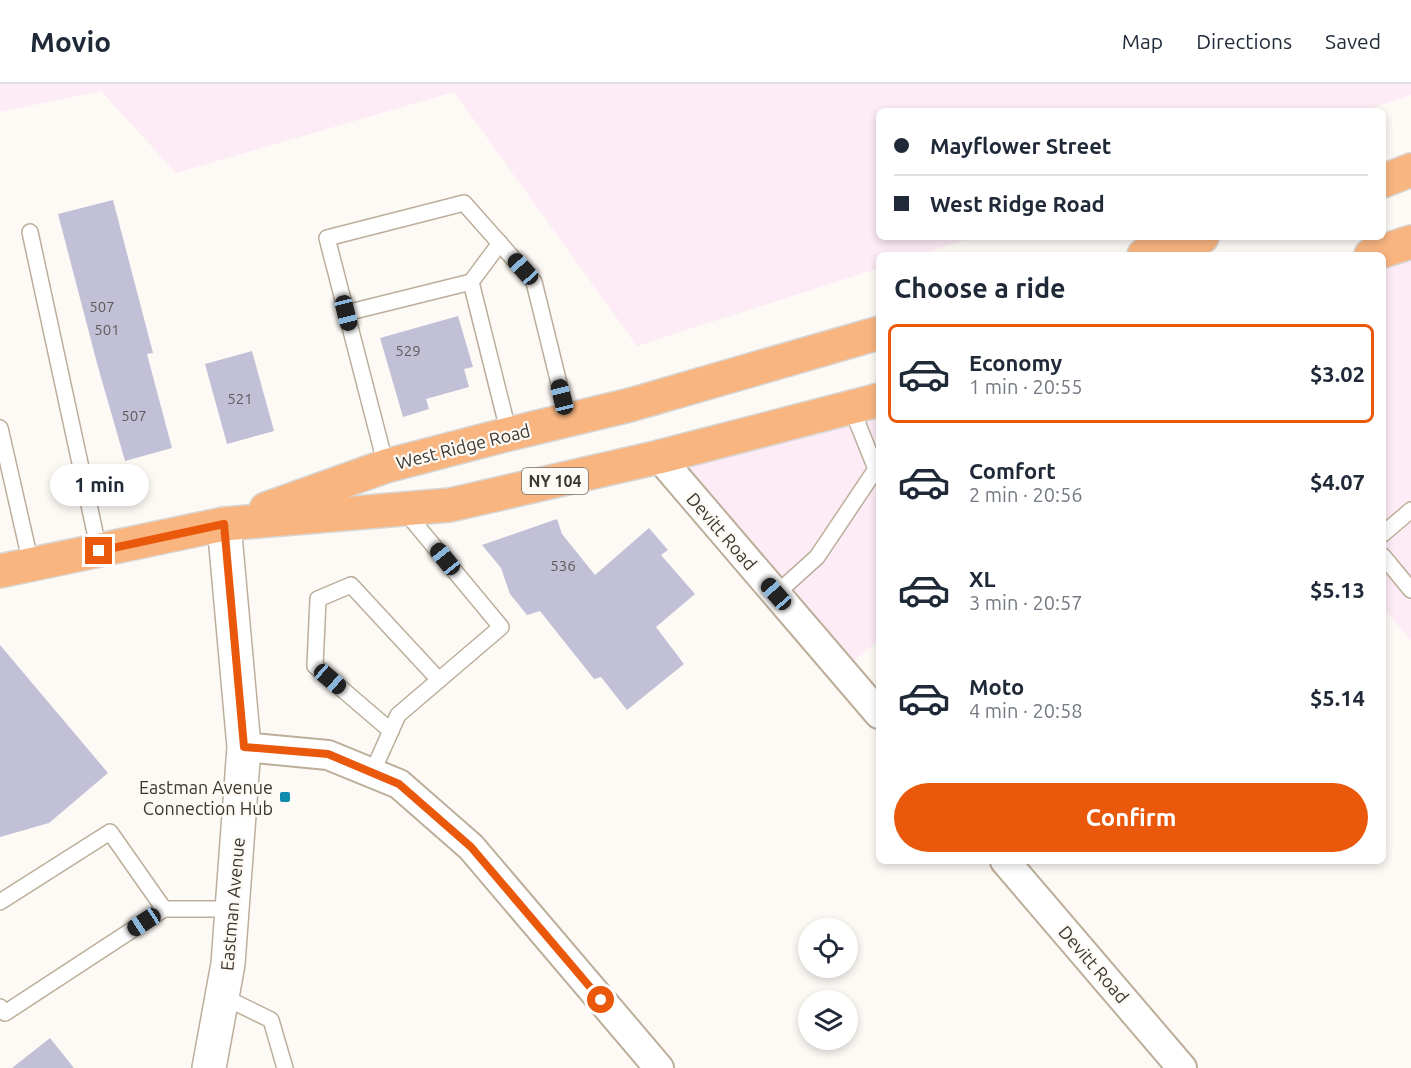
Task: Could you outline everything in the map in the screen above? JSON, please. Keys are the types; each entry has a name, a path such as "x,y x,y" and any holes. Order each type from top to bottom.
{"highway":[{"path":"1386,180 1411,170"},
{"path":"1154,252 1192,240"},
{"path":"1380,252 1411,242"},
{"name":"West Ridge Road","path":"224,524 386,466 630,405 876,334"},
{"name":"West Ridge Road","path":"0,571 224,524 450,505 659,457 865,403"}],"street":[{"name":"Devitt Road","path":"659,457 876,711"},
{"name":"Eastman Avenue","path":"209,1068 228,963 244,747 224,524"},
{"path":"244,747 328,754 399,784 471,847 658,1068"},
{"name":"Devitt Road","path":"1008,864 1182,1068"}],"lane":[{"path":"386,466 327,238 464,203 534,282 568,420"},
{"path":"30,232 99,551"},
{"path":"346,313 471,282 500,243"},
{"path":"471,282 509,434"},
{"path":"776,594 817,557 876,469 865,403"},
{"path":"0,428 32,564"},
{"path":"372,773 398,716 501,627 404,509"},
{"path":"1386,531 1411,510"},
{"path":"1386,560 1411,590"},
{"path":"391,731 315,666 318,599 351,585 439,680"},
{"path":"0,902 110,832 164,909"},
{"path":"0,1007 4,1013 164,909 232,909"},
{"path":"222,996 271,1020 285,1068"}],"shaded area":[{"path":"0,84 1411,84 1411,95 1372,108 876,108 876,240 965,240 927,252 876,252 876,269 637,346 454,92 176,173 101,91 0,112"},
{"path":"1411,238 1411,640 1386,611 1386,253"},
{"path":"876,401 876,642 842,670 659,457"}],"building":[{"path":"113,200 153,353 147,354 172,448 125,461 58,214"},
{"path":"458,316 473,367 464,369 469,387 426,399 429,409 403,417 380,338"},
{"path":"252,351 274,431 227,444 205,364"},
{"path":"557,519 562,534 595,575 649,528 668,550 661,555 695,594 656,627 684,664 627,710 601,677 594,679 540,611 527,615 510,594 501,568 482,545"},
{"path":"0,645 108,773 49,823 0,837"},
{"path":"50,1038 74,1068 12,1068"}],"place":[{"name":"Eastman Avenue Connection Hub","path":"285,797"}],"route":[{"path":"99,551 224,524 244,747 328,754 399,784 471,847 601,1000"}]}
